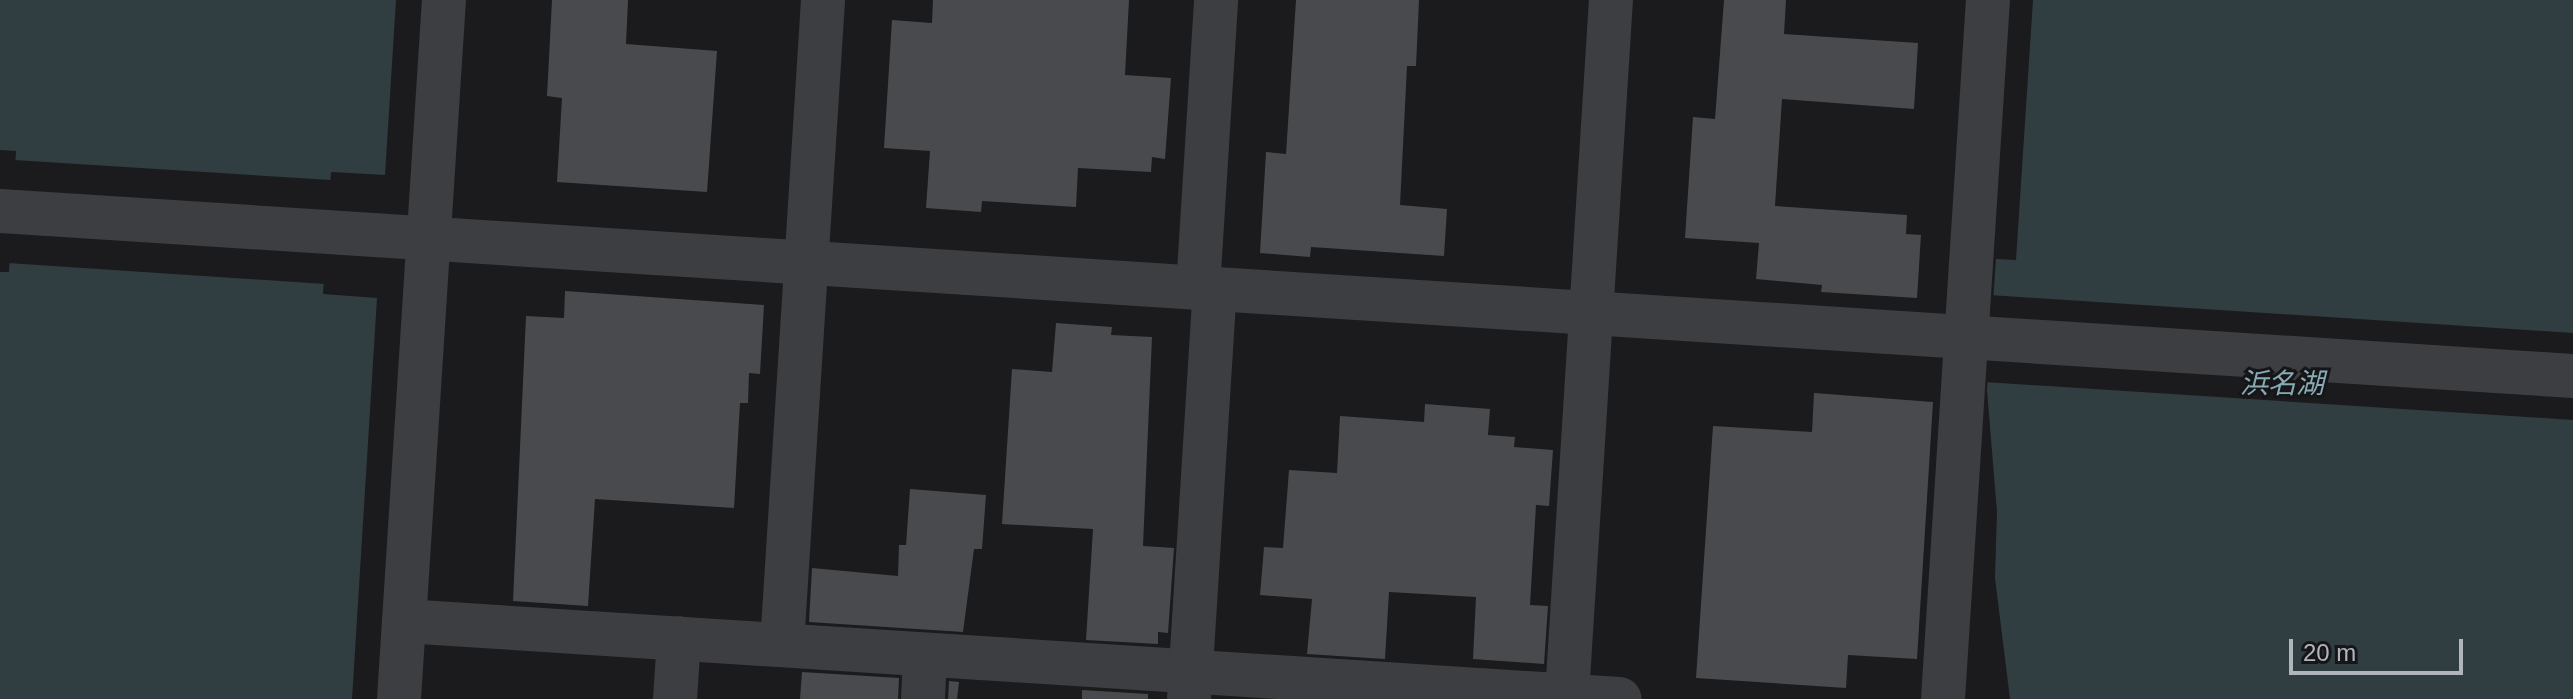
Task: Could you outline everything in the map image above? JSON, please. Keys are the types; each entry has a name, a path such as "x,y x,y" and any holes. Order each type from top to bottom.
{"street":[{"path":"399,699 444,0"},
{"path":"782,645 823,0"},
{"path":"1190,685 1216,0"},
{"path":"1567,695 1611,0"},
{"path":"1943,699 1974,338 1988,0"},
{"path":"5,211 2573,376"},
{"path":"404,621 925,655 1190,685 1620,699"},
{"path":"675,699 679,638"},
{"path":"923,699 925,655"}],"water":[{"path":"0,0 396,0 385,175 331,172 323,294 377,298 352,699 0,699 0,272 9,272 16,151 0,150"},
{"name":"浜名湖","path":"2033,0 2573,0 2573,699 2010,699 1995,578 1997,512 1987,390 1996,259 2016,260"}],"pier":[{"path":"14,160 331,180 325,284 8,263"},
{"path":"1989,295 2573,333 2573,420 1984,382"}],"building":[{"path":"552,0 628,0 626,44 717,51 707,192 557,182 562,98 547,96"},
{"path":"933,0 1129,0 1125,75 1171,78 1165,159 1152,157 1151,172 1078,168 1076,207 982,201 981,212 926,208 930,151 884,148 892,20 932,23"},
{"path":"1296,0 1419,0 1416,66 1407,66 1400,205 1447,209 1444,256 1311,247 1310,257 1260,253 1266,152 1286,154"},
{"path":"1724,0 1786,0 1784,34 1918,43 1914,109 1782,99 1775,206 1907,215 1906,234 1921,235 1917,298 1821,292 1822,285 1756,279 1759,243 1685,238 1693,117 1715,119"},
{"path":"565,291 764,305 760,374 749,373 748,403 740,403 734,508 595,499 588,606 513,601 526,316 564,318"},
{"path":"1056,323 1112,327 1111,335 1152,337 1143,546 1174,548 1168,633 1158,632 1158,644 1086,640 1093,529 1002,524 1012,369 1052,372"},
{"path":"1814,393 1933,402 1917,659 1848,655 1846,688 1696,678 1713,426 1812,432"},
{"path":"1425,404 1490,409 1488,435 1515,437 1514,447 1553,450 1549,506 1536,505 1530,605 1548,606 1544,664 1473,659 1476,597 1389,592 1385,659 1307,654 1312,599 1260,595 1264,547 1283,548 1289,470 1337,473 1340,416 1424,422"},
{"path":"910,489 986,495 982,549 974,549 963,632 809,622 812,568 898,576 899,545 906,545"},
{"path":"802,672 899,678 898,699 800,699"},
{"path":"949,681 959,682 957,699 948,699"},
{"path":"1082,690 1148,694 1148,699 1082,699"}]}
